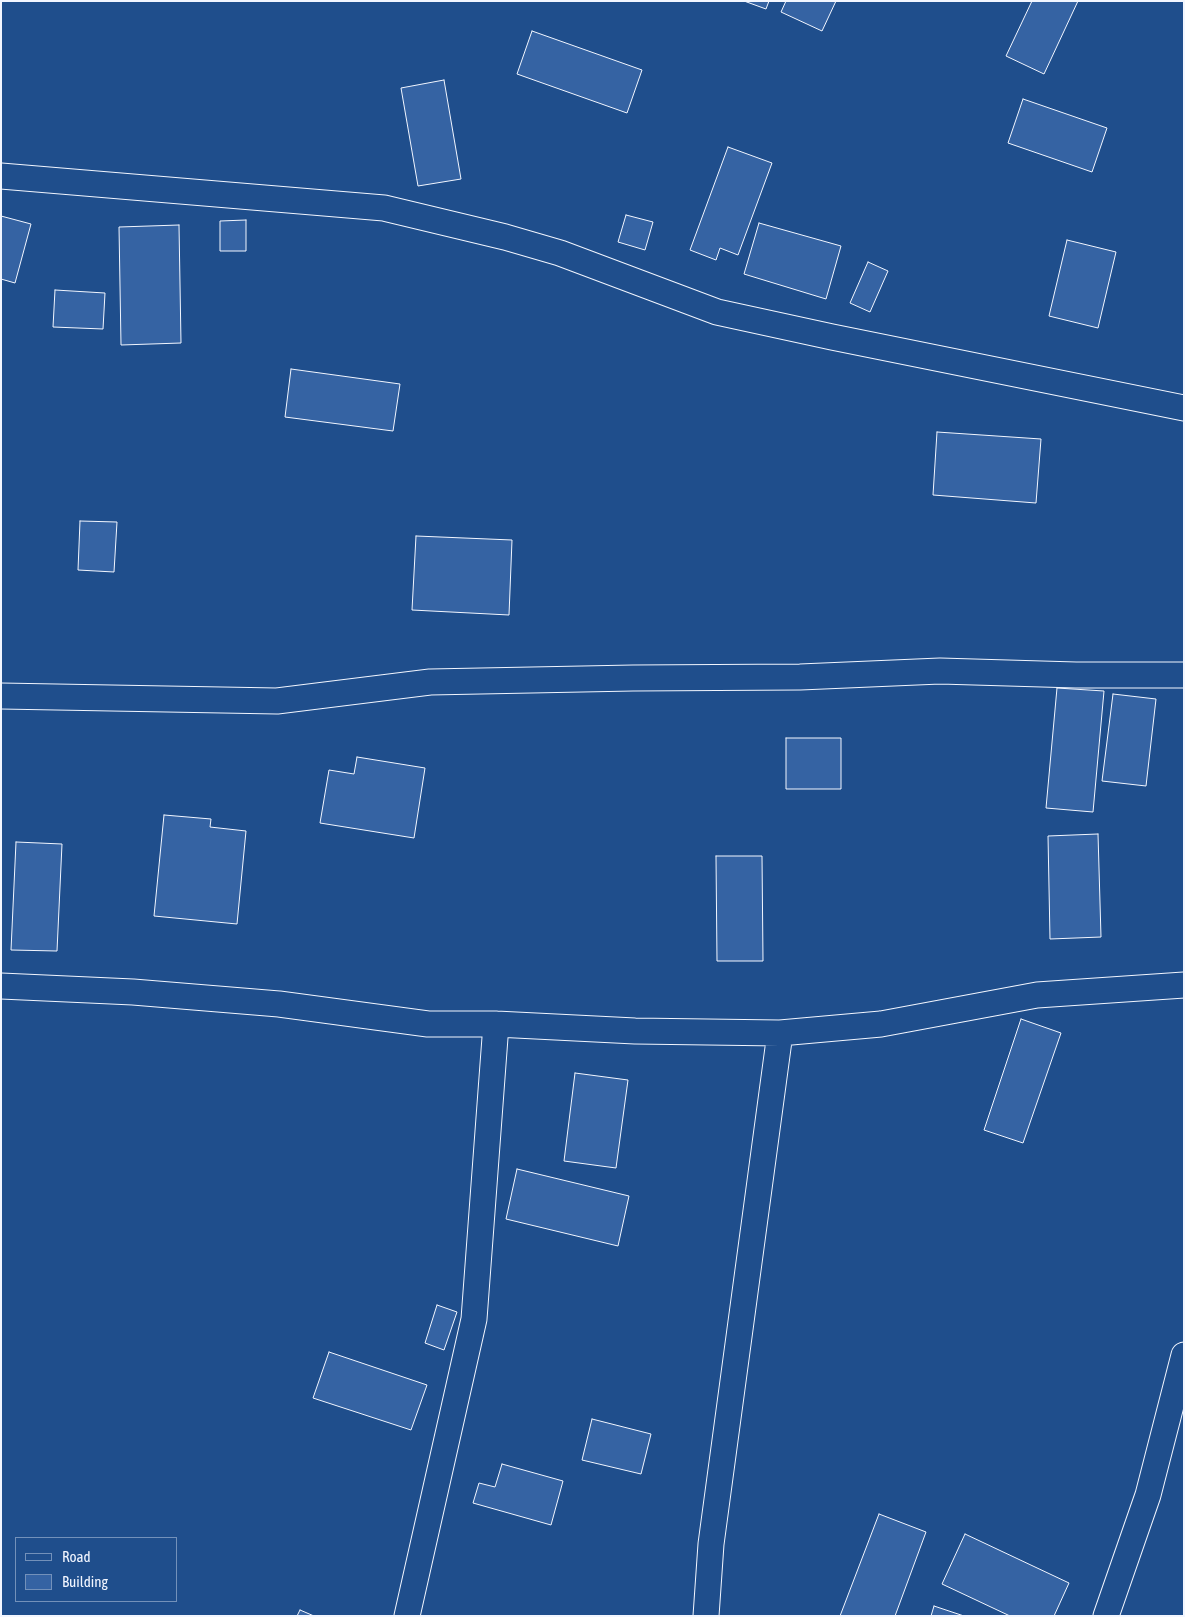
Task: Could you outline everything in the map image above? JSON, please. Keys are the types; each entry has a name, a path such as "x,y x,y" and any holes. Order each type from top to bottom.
{"street":[{"path":"1,176 384,208 505,237 560,253 717,312 832,338 1184,408"},
{"path":"1,696 277,701 430,682 800,676 940,671 1076,675 1184,675"},
{"path":"1,986 133,992 269,1003 428,1024 496,1024 635,1030 780,1033 880,1024 1037,995 1184,985"},
{"path":"407,1616 474,1320 496,1024"},
{"path":"706,1616 713,1534 780,1033"},
{"path":"1106,1616 1148,1495 1184,1354"}],"building":[{"path":"744,1 769,1 766,9"},
{"path":"786,1 836,1 822,31 781,12"},
{"path":"1032,1 1078,1 1044,74 1006,56"},
{"path":"532,31 642,70 627,113 517,74"},
{"path":"444,80 461,179 418,186 401,88"},
{"path":"1023,99 1107,128 1092,172 1008,143"},
{"path":"728,147 772,163 738,255 720,248 716,260 690,250"},
{"path":"626,215 653,222 645,250 618,242"},
{"path":"1,216 31,224 15,283 1,279"},
{"path":"246,220 246,251 220,251 220,221"},
{"path":"759,223 841,246 826,299 744,274"},
{"path":"179,225 181,343 121,345 119,227"},
{"path":"1067,240 1116,252 1098,328 1049,316"},
{"path":"868,262 888,271 870,312 850,303"},
{"path":"55,290 105,293 103,329 53,327"},
{"path":"291,369 400,384 393,431 285,417"},
{"path":"937,432 1041,439 1036,503 933,495"},
{"path":"80,521 117,522 114,572 78,570"},
{"path":"416,536 512,540 509,615 412,610"},
{"path":"1057,688 1104,691 1093,812 1046,808"},
{"path":"1113,694 1156,699 1146,786 1102,781"},
{"path":"786,738 841,738 841,789 786,789"},
{"path":"357,757 425,768 414,838 320,823 329,770 354,774"},
{"path":"164,815 211,819 210,827 246,831 237,924 154,916"},
{"path":"1098,834 1101,937 1050,939 1048,836"},
{"path":"16,842 62,844 57,951 11,950"},
{"path":"716,856 762,856 763,961 717,961"},
{"path":"1021,1019 1061,1033 1023,1143 984,1130"},
{"path":"575,1073 628,1080 616,1168 564,1161"},
{"path":"517,1169 629,1196 618,1246 506,1219"},
{"path":"437,1305 457,1312 444,1350 425,1343"},
{"path":"329,1352 427,1385 411,1430 313,1398"},
{"path":"592,1419 651,1434 641,1474 582,1460"},
{"path":"502,1464 563,1481 551,1525 473,1503 479,1483 495,1487"},
{"path":"879,1514 926,1532 895,1616 840,1616"},
{"path":"965,1534 1069,1583 1054,1616 1010,1616 942,1584"},
{"path":"934,1606 964,1616 931,1616"},
{"path":"300,1610 314,1616 297,1616"}]}
